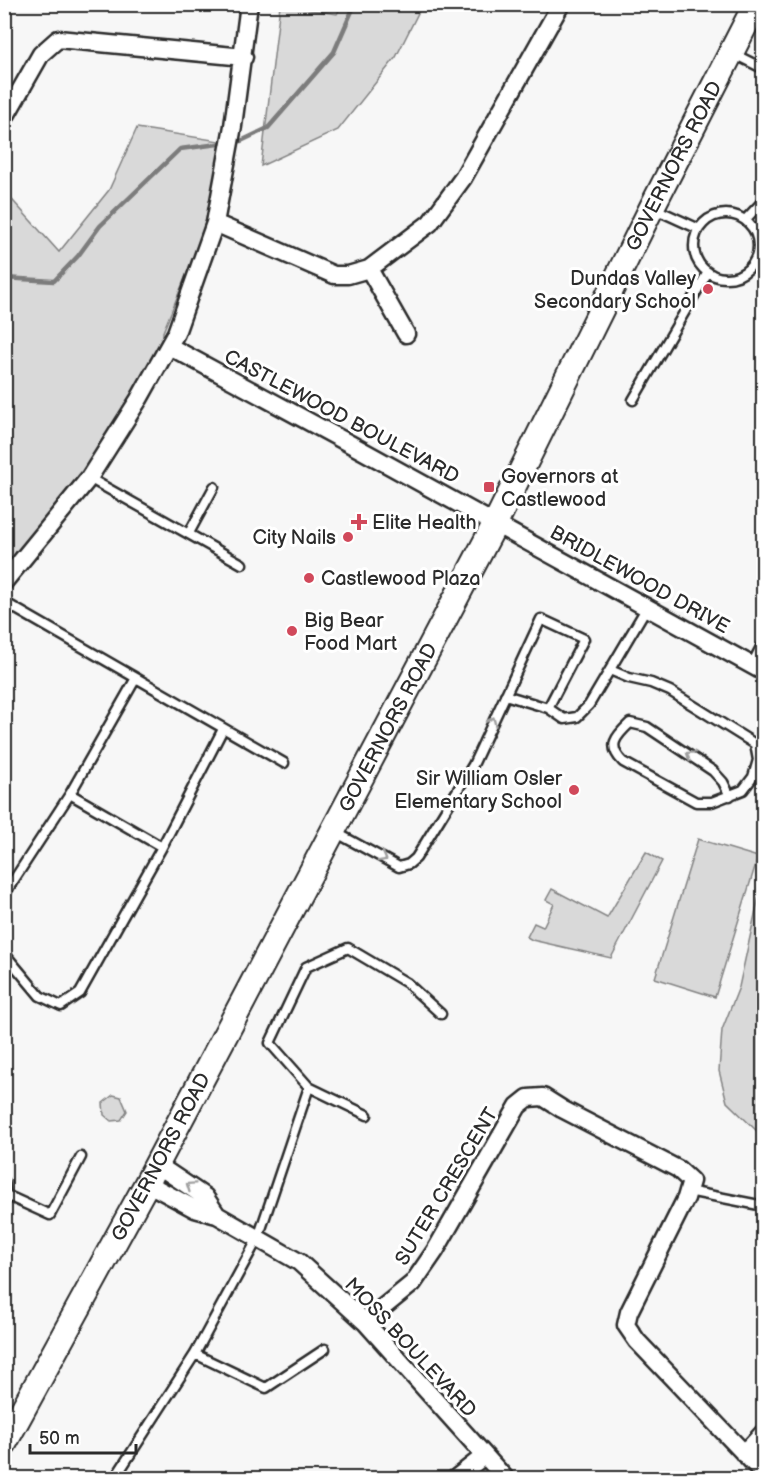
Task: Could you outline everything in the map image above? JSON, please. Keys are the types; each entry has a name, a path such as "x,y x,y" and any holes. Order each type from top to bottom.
{"main road":[{"name":"GOVERNORS ROAD","path":"4,1444 151,1173 495,524 652,207 756,4"}],"street":[{"path":"4,582 89,478 139,399 176,333 215,223 244,57 249,4"},
{"path":"215,223 334,275 348,275 369,269 430,223 463,178 561,4"},
{"path":"4,119 41,54 58,39 244,57"},
{"path":"369,269 406,334"},
{"name":"CASTLEWOOD BOULEVARD","path":"169,346 495,524"},
{"name":"BRIDLEWOOD DRIVE","path":"495,524 759,670"},
{"path":"759,670 764,650"},
{"name":"SUTER CRESCENT","path":"365,1322 413,1283 435,1251 518,1106 528,1098 543,1096 562,1109 678,1169 691,1181 688,1191"},
{"name":"MOSS BOULEVARD","path":"151,1173 205,1197 217,1215 299,1262 365,1322 505,1479"},
{"path":"688,1191 629,1312 626,1325 637,1341 764,1474"},
{"path":"744,1454 764,1432"},
{"path":"456,1479 484,1456"}],"lane":[{"path":"732,53 764,69"},
{"path":"745,220 764,200"},
{"path":"652,207 699,229"},
{"path":"722,214 732,214 745,220 755,232 758,241 752,265 740,274 730,277 720,277 708,272 700,264 694,250 699,229 708,220 722,214"},
{"path":"633,400 708,272"},
{"path":"89,478 242,564"},
{"path":"189,533 214,487"},
{"path":"4,602 284,763"},
{"path":"505,695 548,708 564,719 577,717 589,705 647,608"},
{"path":"332,830 399,867 409,864 416,858 473,765 541,619 584,639 548,708"},
{"path":"610,670 670,691 755,744 758,760 753,777 743,790 729,796 712,802 696,802 623,762 615,754 614,744 619,733 630,723 647,727 713,771 723,782 729,796"},
{"path":"4,895 70,794 136,678"},
{"path":"4,953 40,996 61,1006 80,993 162,847 223,729"},
{"path":"70,794 162,847"},
{"path":"366,1115 309,1087 270,1043 306,967 348,948 407,983 441,1014"},
{"path":"115,1479 195,1354 258,1238 309,1087"},
{"path":"4,1181 5,1196 51,1215 81,1157"},
{"path":"688,1191 764,1206"},
{"path":"195,1354 266,1388 325,1349"}],"shaded area":[{"path":"280,5 337,14 342,5 422,5 396,57 338,130 261,166"},
{"path":"137,128 226,142 209,219 163,332 163,342 131,402 85,473 5,568 5,192 59,252 109,190"},
{"path":"698,839 758,857 715,997 655,978"},
{"path":"646,852 662,861 611,958 527,937 534,923 543,927 554,904 546,900 552,889 607,918"},
{"path":"763,878 764,1133 759,1133 727,1102 719,1071 722,1030 739,987"},
{"path":"113,1095 121,1097 127,1111 121,1120 111,1121 104,1115 103,1103"}],"waterway":[{"path":"235,142 268,128 334,52 355,4"},
{"path":"4,278 54,281 78,256 100,226 180,149 226,143"}],"place":[{"name":"Dundas Valley Secondary School","path":"708,289"},
{"name":"Governors at Castlewood","path":"489,487"},
{"name":"Elite Health","path":"359,522"},
{"name":"City Nails","path":"348,537"},
{"name":"Castlewood Plaza","path":"309,578"},
{"name":"Big Bear Food Mart","path":"292,631"},
{"name":"Sir William Osler Elementary School","path":"574,790"}]}
